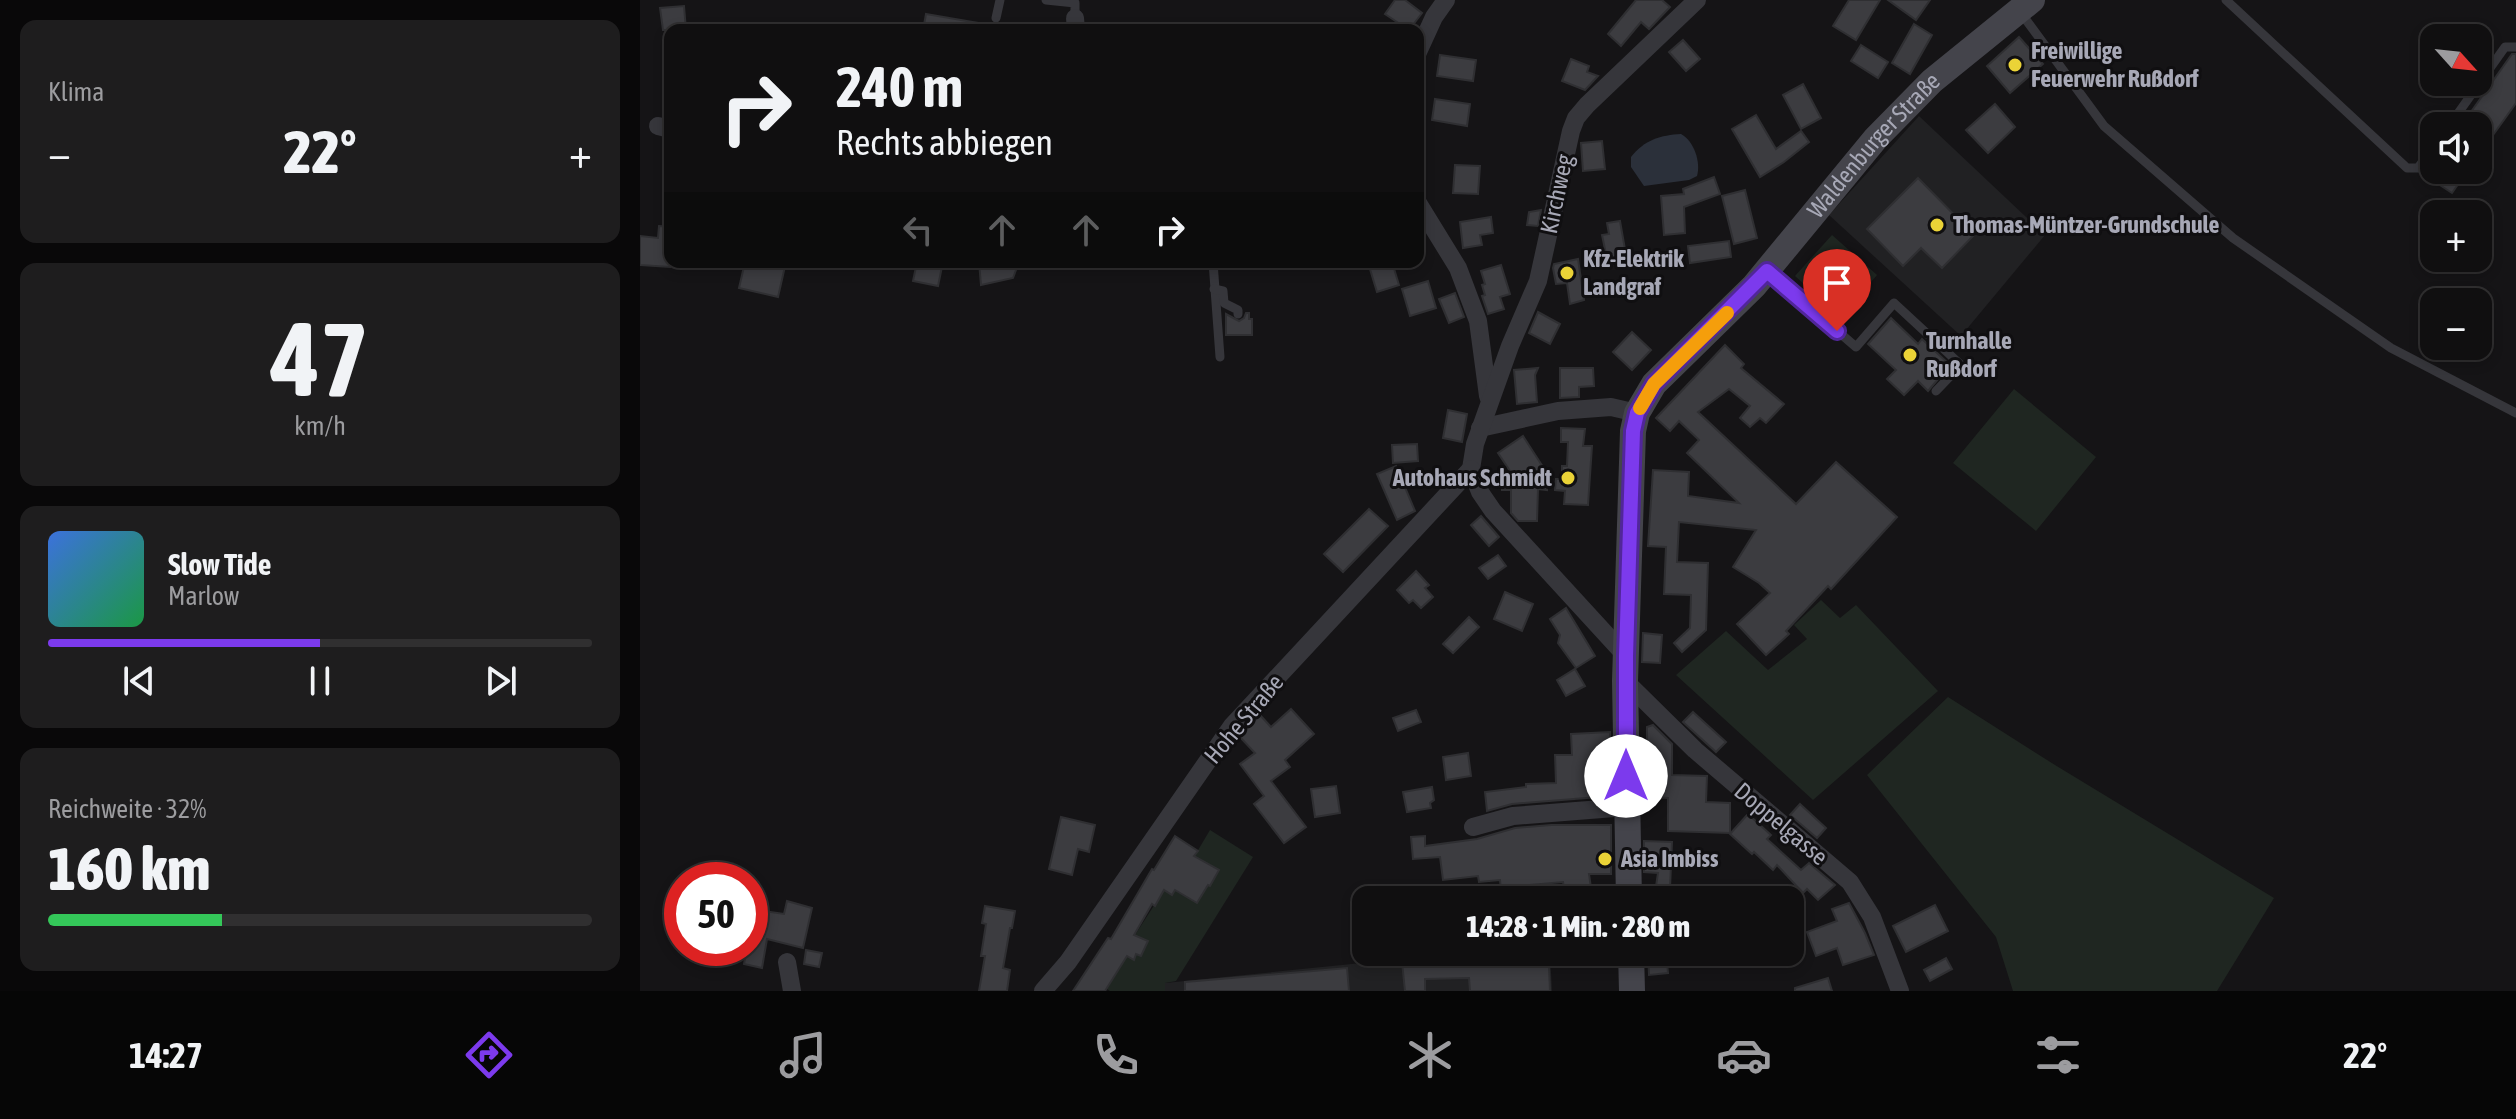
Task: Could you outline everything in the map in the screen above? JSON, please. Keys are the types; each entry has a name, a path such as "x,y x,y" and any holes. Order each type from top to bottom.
{"main road":[{"name":"Waldenburger Straße","path":"1629,886 1626,668 1633,431 1637,413 1654,384 1767,271 1876,138 1932,81 2026,5"},
{"path":"1631,966 1632,991"}],"street":[{"path":"1424,39 1446,0"},
{"name":"Kirchweg","path":"1471,469 1488,403 1538,281 1565,153 1576,118 1697,0"},
{"path":"1424,213 1458,268 1478,321 1488,403"},
{"path":"1480,428 1558,411 1611,407 1637,413"},
{"path":"1471,469 1480,492 1493,511 1626,668"},
{"name":"Hohe Straße","path":"1043,991 1068,962 1232,726 1471,469"},
{"name":"Doppelgasse","path":"1626,668 1695,750 1850,882 1872,917 1900,991"},
{"path":"1473,827 1513,816 1627,807"},
{"path":"787,962 792,991"}],"lane":[{"path":"996,18 1000,0"},
{"path":"1046,0 1075,3 1075,24"},
{"path":"2226,0 2407,168 2420,165"},
{"path":"2026,5 2104,126 2233,238 2391,348 2516,413"},
{"path":"2459,112 2505,47 2516,47"},
{"path":"1213,268 1220,357"},
{"path":"1767,271 1856,347 1894,303 1961,365 1936,391"},
{"path":"1214,289 1223,291 1224,303 1238,310 1238,314"}],"shaded area":[{"name":"Thomas-Müntzer-Grundschule","path":"1919,116 2045,235 1961,336 1829,215"},
{"path":"1681,134 1695,152 1697,176 1689,180 1644,186 1631,167 1631,157 1641,146 1653,140"},
{"path":"1832,235 1877,275 1841,317 1795,276"},
{"path":"2014,389 2096,457 2036,531 1953,463"},
{"path":"1821,600 1840,618 1856,605 1938,691 1813,800 1676,675 1726,631 1768,670 1807,639 1794,625"},
{"path":"1948,697 2274,898 2217,991 2013,991 1996,937 1867,775"},
{"path":"1210,830 1253,857 1176,981 1165,983 1165,991 1110,991 1107,989 1127,956 1141,956 1148,941 1135,935 1164,890 1172,894"},
{"path":"1352,964 1551,966 1552,991 1165,991 1165,983"}],"building":[{"path":"1395,0 1405,0 1422,13 1414,24 1400,24 1385,14"},
{"path":"1636,0 1662,0 1670,7 1649,29 1641,22 1621,46 1608,34"},
{"path":"1849,0 1880,0 1856,40 1833,26"},
{"path":"1888,0 1930,0 1916,20"},
{"path":"684,6 686,24 664,24 663,30 660,8"},
{"path":"926,14 979,23 979,24 924,24"},
{"path":"1914,24 1932,35 1910,74 1892,63"},
{"name":"Freiwillige Feuerwehr Rußdorf","path":"2019,37 2043,64 2010,93 1987,66"},
{"path":"1683,40 1700,59 1686,71 1669,52"},
{"path":"1861,45 1888,62 1878,78 1851,61"},
{"path":"2512,54 2516,54 2516,103 2492,136 2492,112 2471,112 2482,96 2492,96 2492,82"},
{"path":"1440,55 1476,60 1473,81 1437,76"},
{"path":"1571,59 1589,66 1587,72 1598,76 1585,90 1562,81"},
{"path":"1803,84 1821,118 1801,129 1783,95"},
{"path":"1435,99 1470,104 1467,126 1432,120"},
{"path":"1995,104 2015,127 1988,153 1966,130"},
{"path":"1756,115 1776,149 1801,131 1809,142 1760,177 1732,129"},
{"path":"1602,141 1605,169 1583,171 1581,143"},
{"path":"1455,165 1480,166 1478,194 1453,193"},
{"path":"1714,177 1720,194 1684,207 1685,233 1664,235 1661,196 1684,194 1683,189"},
{"path":"1918,178 1974,235 1942,268 1921,248 1903,266 1867,229"},
{"path":"2438,184 2458,184 2452,193"},
{"path":"1745,190 1757,238 1734,244 1722,196"},
{"path":"1541,210 1538,226 1527,225 1529,212"},
{"path":"1491,217 1493,233 1480,235 1482,245 1463,248 1460,222"},
{"path":"1620,221 1626,255 1607,259 1602,235 1609,234 1607,223"},
{"path":"659,226 664,226 664,267 640,265 640,236 658,238"},
{"path":"1729,241 1731,257 1690,263 1688,246"},
{"name":"Kfz-Elektrik Landgraf","path":"1578,259 1584,300 1570,304 1567,283 1556,284 1553,268 1554,264"},
{"path":"1501,265 1510,294 1500,297 1504,309 1488,314 1482,296 1485,295 1482,285 1485,284 1481,271"},
{"path":"744,268 785,268 778,297 739,288"},
{"path":"916,268 942,268 938,286 913,281"},
{"path":"980,268 1017,268 1013,278 981,285"},
{"path":"1370,268 1394,268 1399,285 1377,292"},
{"path":"1428,281 1436,308 1410,316 1402,289"},
{"path":"1455,293 1464,317 1449,323 1439,299"},
{"path":"1538,312 1560,324 1550,344 1529,333"},
{"path":"1246,313 1252,319 1252,335 1226,335 1226,314 1239,321"},
{"name":"Turnhalle Rußdorf","path":"1891,318 1918,344 1922,339 1950,365 1928,391 1918,381 1904,395 1887,379 1896,370 1868,344"},
{"path":"1632,332 1651,350 1632,370 1613,352"},
{"path":"1725,345 1744,364 1741,368 1784,404 1766,423 1760,418 1750,427 1740,418 1750,406 1729,389 1698,412 1796,504 1836,462 1897,517 1831,589 1828,586 1786,631 1789,634 1766,655 1737,624 1770,593 1733,567 1756,530 1679,522 1677,562 1708,563 1706,630 1682,652 1674,643 1690,628 1691,595 1664,594 1666,547 1648,546 1653,470 1689,472 1688,496 1739,503 1687,453 1699,440 1679,421 1670,431 1656,418"},
{"path":"1538,368 1535,375 1537,402 1517,404 1514,370"},
{"path":"1560,368 1593,368 1594,386 1579,387 1579,397 1560,398"},
{"path":"1448,410 1467,414 1462,442 1443,438"},
{"name":"Autohaus Schmidt","path":"1561,428 1585,429 1583,446 1592,446 1588,505 1564,504 1565,491 1555,490 1556,479 1562,479 1562,466 1567,466 1568,442 1561,442"},
{"path":"1523,436 1545,470 1547,490 1538,489 1537,521 1518,521 1511,513 1511,490 1502,490 1503,477 1514,477 1498,453"},
{"path":"1417,444 1418,461 1393,463 1392,445"},
{"path":"1396,466 1415,511 1397,520 1377,474"},
{"path":"1369,509 1388,526 1343,572 1324,554"},
{"path":"1481,516 1499,537 1489,546 1471,525"},
{"path":"1498,555 1506,566 1488,579 1479,568"},
{"path":"1416,571 1429,585 1425,588 1433,597 1421,608 1413,600 1409,603 1397,590"},
{"path":"1505,592 1533,604 1522,631 1494,619"},
{"path":"1566,608 1595,656 1576,668 1558,643 1560,635 1550,619"},
{"path":"1469,617 1479,627 1453,653 1443,644"},
{"path":"1643,633 1662,635 1660,663 1642,662"},
{"path":"1575,669 1585,686 1566,696 1557,680"},
{"path":"1291,709 1314,734 1285,760 1290,767 1271,781 1306,827 1284,843 1254,804 1264,796 1240,764 1255,753 1239,736 1260,715 1271,727"},
{"path":"1416,710 1421,722 1398,731 1393,718"},
{"path":"1693,712 1726,742 1716,752 1683,722"},
{"path":"1653,725 1672,744 1672,775 1707,776 1706,802 1730,803 1730,833 1668,831 1668,798 1651,797 1654,756 1647,756 1647,727"},
{"path":"1610,732 1611,796 1512,804 1487,811 1485,792 1526,787 1526,784 1556,783 1555,755 1572,755 1571,734"},
{"path":"1468,753 1471,776 1446,780 1443,757"},
{"path":"1336,786 1340,813 1315,817 1311,789"},
{"path":"1432,787 1434,800 1430,803 1431,808 1407,812 1403,792"},
{"path":"1800,804 1826,828 1817,838 1790,815"},
{"path":"1748,814 1771,835 1767,839 1801,870 1809,863 1835,885 1818,900 1807,889 1804,892 1804,886 1796,886 1777,865 1773,870 1730,834"},
{"path":"1061,817 1095,825 1089,852 1078,849 1072,875 1049,869"},
{"path":"1611,825 1611,874 1589,874 1591,886 1564,886 1563,882 1501,886 1500,880 1479,882 1478,876 1443,880 1440,857 1413,859 1411,837 1425,836 1425,846 1477,839 1515,828"},
{"path":"1175,836 1198,851 1194,856 1219,870 1210,886 1197,903 1175,890 1172,895 1164,890 1134,935 1148,941 1141,956 1136,954 1134,960 1127,956 1105,991 1073,991 1108,938 1111,939"},
{"path":"1644,841 1672,842 1670,886 1656,886 1658,873 1644,872"},
{"path":"787,901 812,908 803,948 768,939 768,912 784,914"},
{"path":"1849,903 1874,955 1843,965 1837,948 1816,956 1807,932 1837,921 1832,909"},
{"path":"1935,905 1948,931 1906,952 1893,926"},
{"path":"985,906 1015,911 1003,968 1010,970 1007,991 979,991 985,956 981,956 986,924 982,923"},
{"path":"806,950 822,953 819,967 804,964"},
{"path":"1946,958 1952,969 1930,981 1924,970"},
{"path":"1402,966 1567,966 1549,967 1550,991 1470,991 1469,978 1425,979 1425,991 1405,991"},
{"path":"1649,966 1667,966 1668,973 1649,975"},
{"path":"1347,968 1349,991 1185,991 1185,982"},
{"path":"1828,978 1832,991 1795,991 1795,988"}],"slow traffic":[{"path":"1640,408 1654,384 1727,313"}],"place":[{"name":"Freiwillige Feuerwehr Rußdorf","path":"2015,65"},
{"name":"Thomas-Müntzer-Grundschule","path":"1937,225"},
{"name":"Kfz-Elektrik Landgraf","path":"1567,273"},
{"name":"Turnhalle Rußdorf","path":"1910,355"},
{"name":"Autohaus Schmidt","path":"1568,478"},
{"name":"Asia Imbiss","path":"1605,859"}],"route":[{"path":"1626,776 1626,633 1633,431 1637,413 1654,384 1767,271 1837,331"}]}
